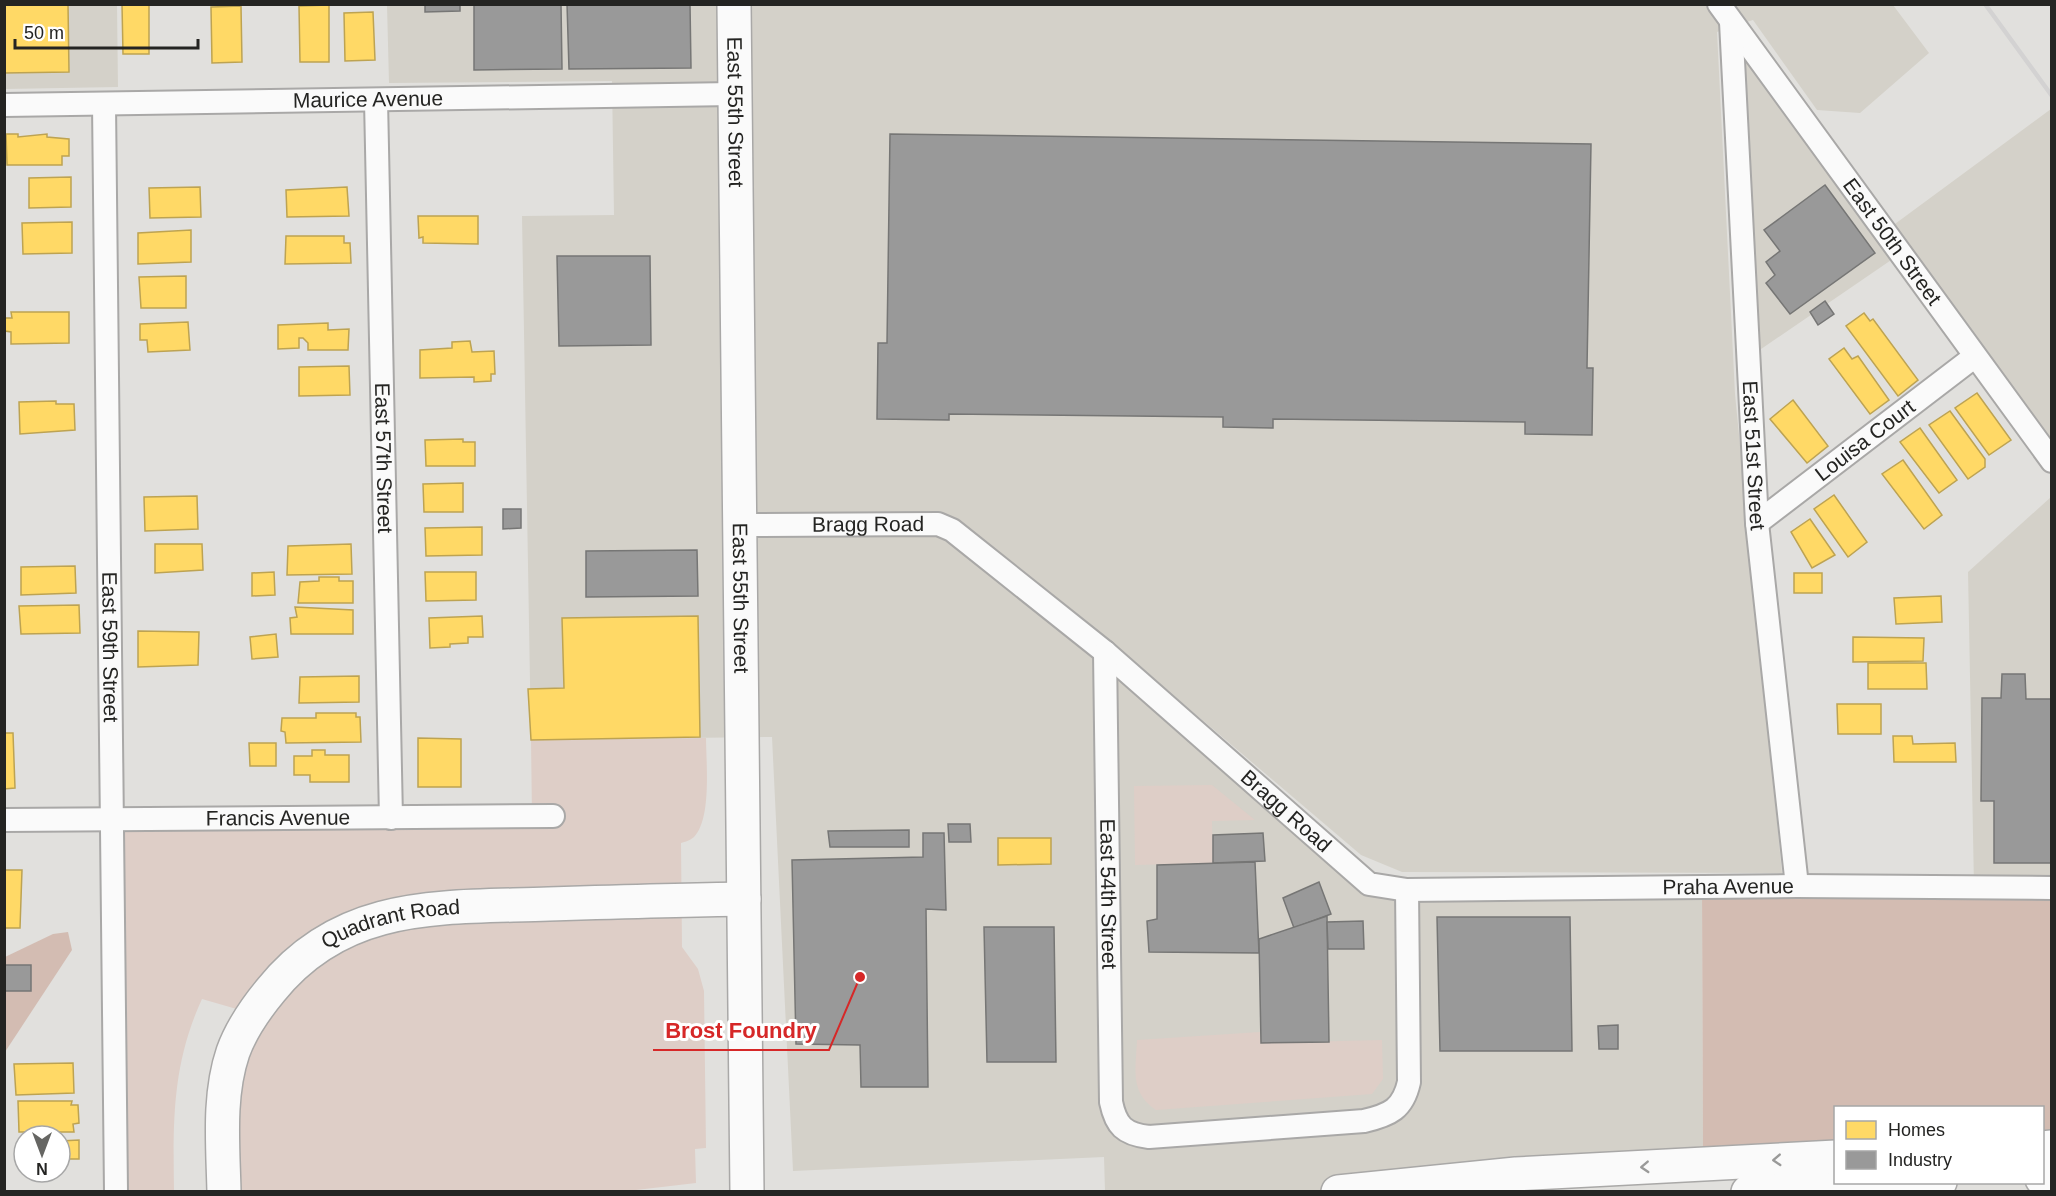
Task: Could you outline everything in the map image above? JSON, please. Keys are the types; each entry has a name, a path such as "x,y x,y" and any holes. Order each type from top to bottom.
{"main road":[{"name":"East 55th Street","path":"734,4 733,94 747,1191"},
{"name":"Quadrant Road","path":"224,1191 223,1107 233,1052 254,1014 279,980 304,956 340,932 375,919 436,909 744,899"},
{"path":"1338,1191 1515,1174 1834,1157"},
{"path":"1748,1191 1850,1189 1914,1184"}],"street":[{"name":"East 50th Street","path":"1725,13 2052,462"},
{"name":"East 51st Street","path":"1725,13 1757,523 1797,886"},
{"name":"Maurice Avenue","path":"4,105 733,94"},
{"name":"East 57th Street","path":"376,100 392,818"},
{"name":"East 59th Street","path":"104,104 116,1191"},
{"name":"Louisa Court","path":"1757,523 1974,357"},
{"name":"Bragg Road","path":"740,525 938,524 952,530 1105,652 1369,884 1407,890"},
{"name":"East 54th Street","path":"1105,652 1111,1102 1115,1121 1124,1131 1149,1137 1364,1121 1387,1116 1405,1099 1409,1082 1407,890"},
{"name":"Francis Avenue","path":"4,820 553,816"},
{"name":"Praha Avenue","path":"1407,890 1797,886 2052,888"}],"shaded area":[{"path":"4,5 117,5 118,87 5,89"},
{"path":"387,5 1893,5 1929,53 1860,113 1817,110 1753,20 1735,26 1884,232 2051,109 2051,461 1900,254 1748,358 1731,27 1717,32 1735,394 1782,873 1402,872 1361,855 1093,627 1093,643 1369,884 1702,887 1703,1164 1338,1192 1105,1191 1104,1157 793,1171 772,737 531,740 522,216 614,215 612,81 389,83"},
{"path":"2051,497 2051,888 1974,887 1968,572"},
{"path":"706,738 707,789 703,817 700,829 694,837 681,843 682,947 698,969 704,991 706,1148 695,1149 696,1183 619,1192 224,1191 254,1014 202,999 185,1047 176,1094 174,1191 116,1191 112,818 532,816 531,740"},
{"path":"1212,785 1255,820 1212,821 1213,863 1135,865 1134,786"},
{"path":"1702,887 2051,888 2051,1147 2044,1148 2044,1106 1834,1106 1834,1157 1703,1164"},
{"path":"68,932 72,950 5,1052 5,957 53,934"},
{"path":"1260,1032 1261,1043 1382,1040 1383,1079 1372,1094 1156,1110 1147,1103 1138,1088 1135,1070 1137,1040"}],"building: Homes":[{"path":"4,4 68,4 69,72 4,73"},
{"path":"122,4 149,4 149,54 123,54"},
{"path":"329,5 329,62 300,62 299,6"},
{"path":"241,6 242,62 212,63 211,7"},
{"path":"373,12 375,60 345,61 344,13"},
{"path":"6,134 18,134 18,137 47,134 47,137 69,139 69,156 62,156 62,165 7,165"},
{"path":"71,177 71,207 29,208 29,178"},
{"path":"200,187 201,217 150,218 149,188"},
{"path":"347,187 349,216 287,217 286,190"},
{"path":"418,216 478,216 478,244 423,243 423,237 419,238"},
{"path":"72,222 72,253 23,254 22,223"},
{"path":"191,230 191,262 138,264 138,233"},
{"path":"286,236 344,236 344,243 350,243 351,263 285,264"},
{"path":"186,276 186,308 141,308 139,277"},
{"path":"11,312 69,312 69,343 11,344 11,332 5,331 5,318 12,318"},
{"path":"1864,313 1870,321 1873,319 1918,380 1898,396 1846,326"},
{"path":"188,322 190,350 148,352 147,340 140,340 140,324"},
{"path":"328,323 328,330 349,329 348,350 308,350 308,343 303,338 299,338 299,348 278,349 278,325"},
{"path":"470,341 472,352 494,351 495,374 491,374 491,381 474,382 474,377 420,378 420,350 452,348 452,342"},
{"path":"1844,348 1852,359 1858,356 1889,400 1870,414 1829,359"},
{"path":"349,366 350,395 299,396 299,367"},
{"path":"1977,393 2011,440 1989,455 1955,408"},
{"path":"1793,400 1828,446 1807,463 1770,419"},
{"path":"56,401 56,404 74,404 75,430 20,434 19,402"},
{"path":"1950,411 1985,459 1985,467 1968,479 1929,425"},
{"path":"1920,428 1957,480 1939,493 1900,442"},
{"path":"463,439 463,442 475,442 475,466 426,466 425,440"},
{"path":"1903,460 1942,515 1924,529 1882,474"},
{"path":"463,483 463,512 424,512 423,484"},
{"path":"1834,495 1867,542 1848,557 1814,509"},
{"path":"197,496 198,529 145,531 144,497"},
{"path":"1810,519 1835,555 1812,568 1791,532"},
{"path":"482,527 482,555 426,556 425,528"},
{"path":"155,544 202,544 203,570 155,573"},
{"path":"351,544 352,574 287,575 288,546"},
{"path":"75,566 76,593 21,595 21,567"},
{"path":"274,572 275,595 252,596 252,573"},
{"path":"425,572 476,572 476,600 426,601"},
{"path":"1794,573 1822,573 1822,593 1794,593"},
{"path":"319,577 339,577 339,581 353,581 353,603 298,603 300,582 319,581"},
{"path":"1941,596 1942,622 1896,624 1894,598"},
{"path":"79,605 80,633 21,634 19,606"},
{"path":"295,607 353,610 353,634 291,634 290,618 297,617"},
{"path":"482,616 483,637 468,637 468,643 450,644 450,647 430,648 429,618"},
{"path":"698,616 700,737 531,740 528,689 564,688 562,618"},
{"path":"138,631 199,632 198,665 138,667"},
{"path":"276,634 278,657 252,659 250,637"},
{"path":"1853,637 1924,638 1923,661 1853,662"},
{"path":"1868,663 1926,663 1927,689 1868,689"},
{"path":"359,676 359,702 299,703 300,677"},
{"path":"1837,704 1881,704 1881,734 1838,734"},
{"path":"316,713 356,713 356,717 360,717 361,742 286,743 285,732 281,731 282,718 316,718"},
{"path":"4,733 13,733 15,788 4,789"},
{"path":"1893,736 1912,736 1913,744 1955,743 1956,762 1894,762"},
{"path":"418,738 461,739 461,787 418,787"},
{"path":"249,743 276,743 276,766 250,766"},
{"path":"312,750 325,750 325,755 349,755 349,782 310,782 310,775 294,775 294,756 312,756"},
{"path":"998,838 1051,838 1051,864 998,865"},
{"path":"4,870 22,870 20,928 4,928"},
{"path":"73,1063 74,1093 16,1095 14,1064"},
{"path":"18,1101 72,1101 71,1105 78,1105 79,1123 73,1124 74,1132 72,1132 72,1124 19,1124"},
{"path":"72,1140 79,1140 79,1159 72,1159"}],"building: Industry":[{"path":"425,4 460,4 460,11 425,12"},
{"path":"474,4 561,4 562,69 474,70"},
{"path":"567,4 690,4 691,68 569,69"},
{"path":"890,134 1591,144 1587,368 1593,368 1592,435 1525,434 1525,422 1273,419 1273,428 1223,427 1223,417 949,414 949,420 877,419 878,343 887,343"},
{"path":"1825,185 1875,253 1790,314 1766,283 1775,275 1766,262 1780,251 1764,230"},
{"path":"557,256 650,256 651,345 559,346"},
{"path":"1825,301 1834,314 1818,325 1810,312"},
{"path":"503,509 521,509 521,528 503,529"},
{"path":"697,550 698,596 586,597 586,551"},
{"path":"2002,674 2025,674 2026,699 2052,699 2052,863 1994,863 1994,801 1981,801 1982,698 2001,698"},
{"path":"948,824 970,824 971,842 949,842"},
{"path":"909,830 909,847 830,847 828,831"},
{"path":"923,833 944,833 946,910 926,909 928,1087 861,1087 860,1045 796,1044 792,860 923,857"},
{"path":"1263,833 1265,861 1213,863 1213,835"},
{"path":"1255,862 1259,953 1149,952 1147,921 1157,919 1157,865"},
{"path":"1319,882 1331,914 1294,928 1283,898"},
{"path":"1327,916 1329,1042 1261,1043 1259,939"},
{"path":"1437,917 1570,917 1572,1051 1440,1051"},
{"path":"1363,921 1364,949 1328,949 1327,922"},
{"path":"984,927 1054,927 1056,1062 987,1062"},
{"path":"4,965 31,965 31,991 4,991"},
{"path":"1618,1025 1618,1049 1599,1049 1598,1026"}],"railway":[{"path":"1985,4 2052,96"}],"place":[{"name":"Brost Foundry","path":"860,977"}]}
